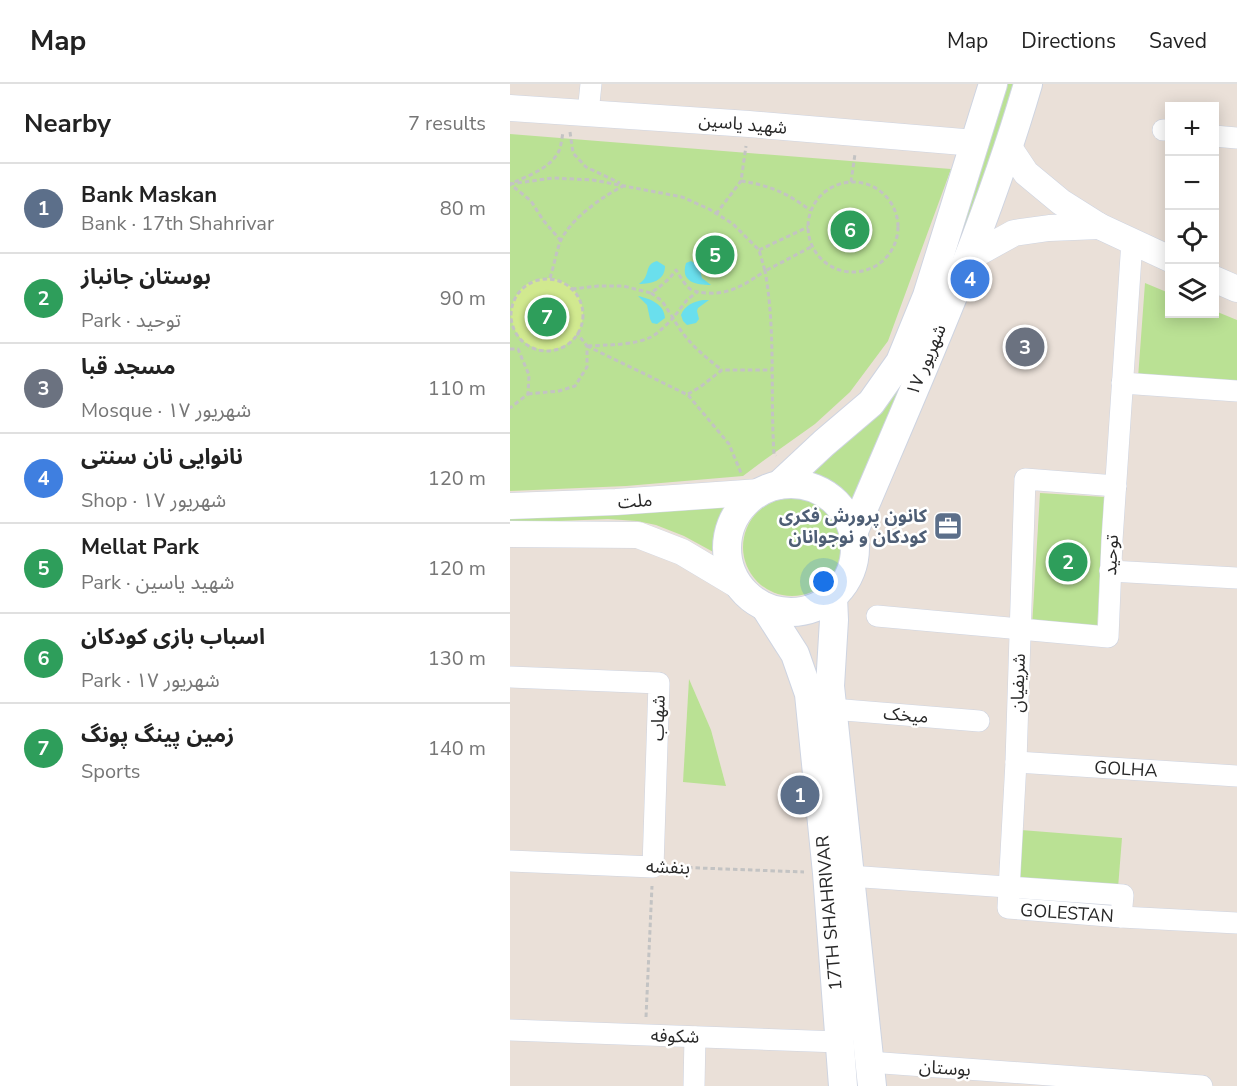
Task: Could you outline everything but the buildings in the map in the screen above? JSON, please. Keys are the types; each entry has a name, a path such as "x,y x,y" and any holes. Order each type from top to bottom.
{"main road":[{"name":"۱۷ شهریور","path":"761,484 824,443 871,404 900,362 927,296 993,84"},
{"name":"۱۷ شهریور","path":"854,531 953,297 1028,84"},
{"path":"761,484 798,484 817,489 833,499 846,513 854,531 856,549 853,567 845,584 833,597 818,607 801,612 782,612 765,607 739,586 731,570 727,552 728,534 735,517 761,484"},
{"name":"17TH SHAHRIVAR","path":"833,597 830,686 838,874 839,1042 843,1086"},
{"name":"17TH SHAHRIVAR","path":"765,607 795,654 809,694 870,1074"}],"street":[{"path":"577,112 591,84"},
{"name":"شهید یاسین","path":"510,108 750,124 975,143"},
{"path":"1219,136 1237,138"},
{"path":"1008,146 1026,173 1061,202 1099,226 1165,257"},
{"path":"967,259 1014,233 1049,228 1099,226"},
{"name":"توحید","path":"877,616 1108,637 1110,571 1132,241"},
{"path":"1219,281 1237,289"},
{"path":"1122,383 1237,391"},
{"name":"شریفیان","path":"1010,886 1025,479 1116,486"},
{"name":"ملت","path":"510,506 616,502 761,484"},
{"name":"ملت","path":"510,534 638,535 682,552 739,586"},
{"path":"1110,571 1237,578"},
{"name":"شهاب","path":"510,677 659,683 653,867"},
{"name":"میخک","path":"832,709 979,721"},
{"name":"GOLHA","path":"1016,762 1237,776"},
{"name":"بنفشه","path":"510,861 653,867"},
{"name":"GOLESTAN","path":"838,874 1010,886 1008,908 1237,923"},
{"name":"شکوفه","path":"510,1030 839,1042"},
{"path":"693,1086 695,1037"},
{"name":"بوستان","path":"870,1074 1202,1086"}],"path":[{"path":"510,184 541,169 553,160 577,112"},
{"path":"577,112 573,153 586,166 624,185"},
{"path":"716,214 741,181 750,124"},
{"path":"851,182 857,134"},
{"path":"510,184 553,178 593,180 682,197 733,224 759,250 765,271 771,313 774,454"},
{"path":"741,181 762,184 782,192 811,211"},
{"path":"851,182 866,184 879,191 890,201 896,215 898,230 895,244 887,257 861,272 846,272 832,268 820,259 812,247 807,232 811,211 824,192 837,185 851,182"},
{"path":"510,184 531,201 561,241"},
{"path":"550,279 561,241 570,227 604,196 624,185"},
{"path":"759,250 808,226"},
{"path":"651,293 669,279 676,270 688,288 698,292 715,294 732,290 812,247"},
{"path":"550,279 562,282 572,289 580,300 582,319 577,333 570,342 548,351 538,350 521,340 512,326 510,314 511,302 518,292 535,280 550,279"},
{"path":"572,289 623,286 651,293 662,301 690,343 722,370"},
{"path":"586,346 649,338 663,328 687,300 698,292"},
{"path":"577,333 586,346 688,394 761,484"},
{"path":"510,408 528,394 559,392 575,387 587,367 586,346"},
{"path":"510,349 518,349 529,375 528,394"},
{"path":"688,394 722,370 772,370"},
{"path":"645,1035 653,867"},
{"name":"بنفشه","path":"653,867 838,874"}],"green space":[{"path":"1001,84 1013,84 967,234 853,510 843,495 833,486 804,474 884,402"},
{"path":"510,134 951,169 888,341 850,392 815,424 743,476 626,486 510,491"},
{"path":"547,278 567,284 577,294 583,314 577,334 567,344 547,350 527,344 517,334 511,314 517,294 527,284"},
{"path":"1145,283 1165,291 1165,318 1219,318 1219,313 1237,320 1237,384 1138,378"},
{"path":"1040,493 1104,497 1097,630 1032,627"},
{"path":"792,498 811,502 827,512 837,528 841,547 837,566 827,582 811,592 792,596 773,592 757,582 747,566 743,547 747,528 757,512 773,502"},
{"path":"736,501 723,526 717,554 684,536 656,525 637,521 608,519 510,523 510,514"},
{"path":"689,679 711,730 726,786 683,782"},
{"path":"1021,830 1122,838 1118,888 1017,881"}],"water":[{"path":"657,261 665,266 663,275 652,282 639,284 643,281 650,265"},
{"path":"691,261 699,266 702,278 711,285 695,283 687,278 686,263"},
{"path":"638,296 659,306 665,318 657,324 652,323 647,305"},
{"path":"709,300 698,308 699,319 696,323 687,325 681,315 690,304"}],"place":[{"name":"اسباب بازی کودکان","path":"850,230"},
{"name":"Mellat Park","path":"715,255"},
{"name":"نانوایی نان سنتی","path":"970,279"},
{"name":"زمین پینگ پونگ","path":"547,317"},
{"name":"مسجد قبا","path":"1025,347"},
{"name":"کانون پرورش فکری کودکان و نوجوانان","path":"948,526"},
{"name":"بوستان جانباز","path":"1068,562"},
{"name":"Bank Maskan","path":"800,795"}]}
